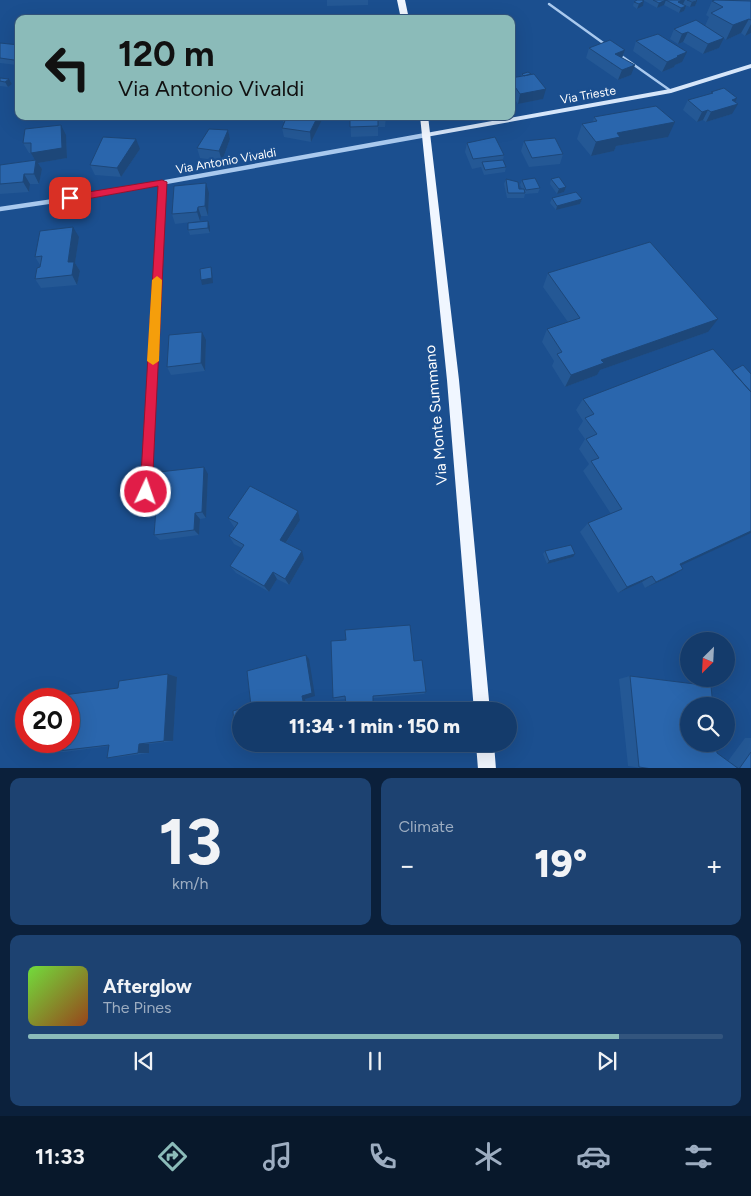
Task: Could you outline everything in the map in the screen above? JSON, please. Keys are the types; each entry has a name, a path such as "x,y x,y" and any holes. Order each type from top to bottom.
{"main road":[{"path":"401,0 404,15"},
{"name":"Via Monte Summano","path":"424,120 454,390 481,702"},
{"path":"486,752 487,768"}],"street":[{"name":"Via Trieste","path":"515,119 671,91 751,66"},
{"name":"Via Trieste","path":"426,135 510,120"},
{"name":"Via Antonio Vivaldi","path":"0,209 426,135"}],"lane":[{"path":"549,4 610,48"},
{"path":"618,53 671,91"},
{"path":"146,492 162,182"}],"building":[{"path":"637,0 644,1 639,4 634,2"},
{"path":"653,0 666,0 659,3"},
{"path":"666,0 682,0 678,2 686,6 681,8"},
{"path":"712,1 751,1 751,20 733,25 711,13 723,7"},
{"path":"696,20 724,38 708,44 688,32 682,34 674,29"},
{"path":"658,34 687,52 667,62 636,41"},
{"path":"610,40 625,50 615,54 635,65 622,70 589,48"},
{"path":"0,43 15,45 14,60 0,58"},
{"path":"528,72 531,74 524,76 522,74"},
{"path":"534,74 546,89 520,94 515,87 515,77"},
{"path":"0,78 9,79 5,82 0,81"},
{"path":"724,88 737,98 732,100 738,104 711,112 708,110 702,112 688,100 713,93 711,92"},
{"path":"656,106 675,122 617,133 620,137 596,142 582,124 597,121 594,117"},
{"path":"285,120 316,120 310,132 282,128"},
{"path":"350,120 378,120 378,126 350,127"},
{"path":"61,125 62,148 31,153 31,143 23,143 25,129"},
{"path":"209,129 228,130 219,151 197,148"},
{"path":"103,137 136,139 117,168 90,165"},
{"path":"495,137 504,155 473,159 467,143"},
{"path":"555,138 563,154 532,158 524,141"},
{"path":"36,160 34,174 24,174 23,182 0,184 0,165"},
{"path":"503,160 506,167 485,170 482,162"},
{"path":"559,177 566,187 559,189 551,179"},
{"path":"535,178 540,188 526,190 522,180"},
{"path":"506,179 518,182 519,189 524,189 525,193 508,193"},
{"path":"206,183 205,206 198,207 197,212 172,214 174,186"},
{"path":"576,192 582,199 557,206 552,198"},
{"path":"208,221 208,228 188,230 188,223"},
{"path":"73,227 68,262 74,262 72,275 35,279 42,256 35,257 40,231"},
{"path":"650,242 718,319 601,360 604,363 571,375 557,354 562,352 547,329 580,318 548,273"},
{"path":"211,267 212,278 201,280 200,269"},
{"path":"202,332 201,363 167,367 169,335"},
{"path":"713,349 751,392 751,531 680,564 683,569 656,582 652,576 627,587 588,523 622,509 591,461 599,458 586,439 597,434 585,418 594,414 583,399"},
{"path":"743,365 751,374 751,392 732,371"},
{"path":"204,467 202,512 195,513 194,530 154,535 159,472"},
{"path":"250,486 298,511 280,540 302,551 285,579 273,572 264,586 230,566 244,545 229,536 238,523 228,518"},
{"path":"571,545 575,554 549,561 545,551"},
{"path":"410,625 414,661 422,660 426,692 373,696 373,702 346,702 345,696 333,698 331,641 346,640 345,630"},
{"path":"306,655 312,693 302,696 303,702 251,702 247,671"},
{"path":"168,674 164,741 139,744 138,753 107,758 109,745 80,748 80,693 118,688 119,681"},
{"path":"630,676 680,682 680,688 711,688 712,697 680,697 680,752 717,752 738,768 639,767"},
{"path":"751,752 751,768 740,768"}],"slow traffic":[{"path":"153,361 157,280"}],"route":[{"path":"70,198 162,182 146,492"}]}
